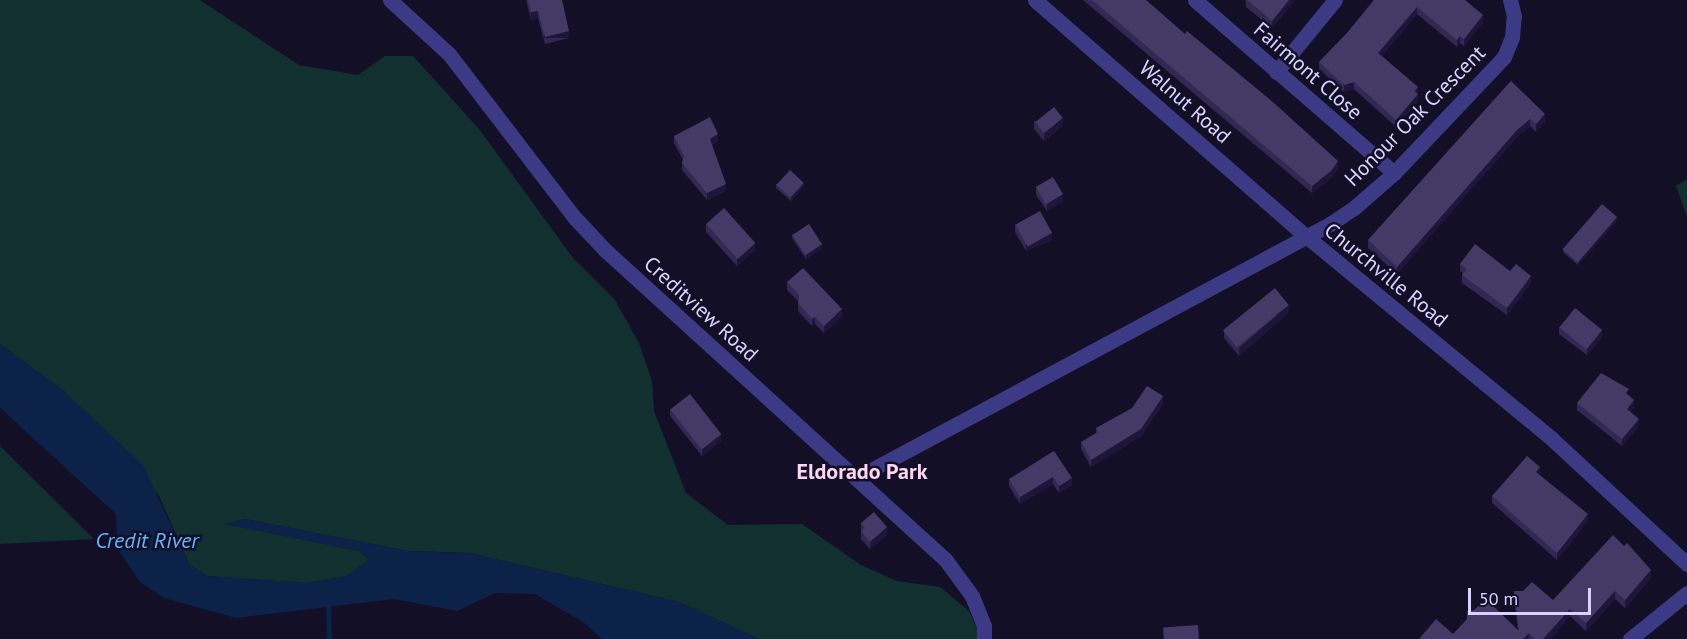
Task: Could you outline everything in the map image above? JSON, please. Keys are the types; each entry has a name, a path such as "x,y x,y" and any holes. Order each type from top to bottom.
{"street":[{"name":"Creditview Road","path":"390,0 449,54 575,218 605,250 960,575 980,612 984,639"},
{"name":"Walnut Road","path":"1035,0 1306,237"},
{"name":"Fairmont Close","path":"1195,0 1394,173"},
{"path":"1276,72 1335,0"},
{"name":"Honour Oak Crescent","path":"1306,237 1355,207 1394,173 1504,57 1512,38 1510,0"},
{"name":"Churchville Road","path":"856,478 1306,237 1552,439 1687,564"},
{"path":"1629,639 1687,593"}],"green space":[{"path":"0,0 200,0 299,65 358,75 385,56 413,56 479,129 573,258 615,300 639,343 652,381 654,411 686,493 728,525 802,524 861,565 897,581 940,587 969,611 982,639 759,639 679,602 469,553 408,551 245,519 225,524 359,551 369,560 347,576 306,583 207,576 189,564 159,496 65,392 0,344"},
{"path":"1687,179 1687,217 1676,186"},
{"path":"0,446 94,539 0,544"}],"water":[{"name":"Credit River","path":"0,344 65,392 143,465 189,564 207,576 306,583 347,576 369,560 359,551 224,524 245,519 408,551 469,553 679,602 759,639 602,639 583,622 535,594 495,593 457,611 394,599 236,618 164,598 140,582 117,548 116,514 0,408"}],"building":[{"path":"528,0 562,0 569,31 545,37 538,11 531,12"},
{"path":"1092,0 1146,0 1185,34 1187,31 1274,103 1338,161 1331,171 1312,186"},
{"path":"1247,0 1289,0 1272,21"},
{"path":"1374,0 1465,0 1483,15 1464,39 1460,36 1457,40 1417,7 1378,53 1418,87 1414,91 1418,94 1396,120 1354,82 1344,85 1319,62"},
{"path":"1511,81 1545,114 1536,124 1530,119 1517,130 1397,267 1368,240"},
{"path":"1054,107 1063,118 1044,133 1035,122"},
{"path":"710,117 718,134 710,139 726,184 707,193 682,163 684,156 674,136"},
{"path":"790,170 804,183 790,198 776,185"},
{"path":"1053,177 1063,194 1046,204 1036,187"},
{"path":"1602,204 1617,217 1578,262 1563,249"},
{"path":"724,208 755,243 738,259 706,224"},
{"path":"1040,211 1052,233 1028,246 1016,225"},
{"path":"809,224 822,244 805,255 792,235"},
{"path":"1475,244 1510,271 1516,264 1531,276 1507,308 1462,275 1467,269 1460,264"},
{"path":"803,268 842,309 824,326 815,317 812,319 798,303 799,295 787,282"},
{"path":"1275,288 1289,305 1237,347 1223,330"},
{"path":"1575,308 1602,330 1586,349 1559,327"},
{"path":"1601,373 1629,389 1626,393 1634,400 1627,409 1639,419 1622,439 1577,403"},
{"path":"1147,386 1163,396 1141,429 1091,460 1081,442 1098,432 1096,428 1132,408"},
{"path":"690,394 721,434 702,450 670,409"},
{"path":"1054,451 1072,478 1059,486 1053,477 1020,497 1009,479"},
{"path":"1527,456 1540,467 1536,472 1588,514 1557,553 1492,496"},
{"path":"874,512 887,527 870,542 861,531 865,528 861,523"},
{"path":"1613,535 1624,546 1627,543 1651,570 1625,600 1615,591 1586,623 1570,609 1543,639 1535,639 1529,633 1523,639 1419,639 1436,619 1453,634 1467,619 1467,611 1474,610 1486,599 1519,631 1514,591 1523,591 1532,582 1553,600"},
{"path":"1198,625 1199,639 1164,639 1163,627"}],"waterway":[{"path":"328,599 329,639"}],"district":[{"name":"Eldorado Park","path":"862,472"}]}
